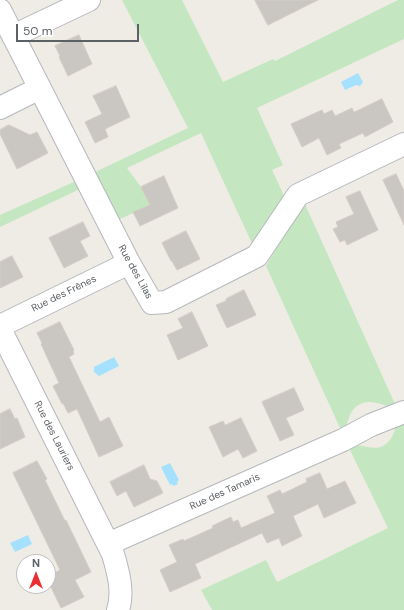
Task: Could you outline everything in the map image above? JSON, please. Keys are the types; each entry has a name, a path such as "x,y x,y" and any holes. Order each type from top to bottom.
{"street":[{"path":"13,36 89,0"},
{"name":"Rue des Lilas","path":"0,10 129,263 152,303 166,302 257,256 298,195 404,144"},
{"path":"0,108 40,88"},
{"name":"Rue des Frênes","path":"0,326 129,263"},
{"name":"Rue des Lauriers","path":"0,329 108,544"},
{"name":"Rue des Tamaris","path":"108,544 343,440 371,425 404,412"},
{"path":"108,544 113,554 119,577 121,594 118,610"}],"green space":[{"path":"122,0 182,0 223,82 273,59 275,61 398,0 404,0 404,39 257,108 283,165 272,170 287,202 255,250 201,133 127,168 141,187 150,205 118,220 93,173 188,128"},
{"path":"76,181 80,189 0,227 0,215"},
{"path":"304,202 395,404 389,407 373,402 363,403 355,408 346,425 340,428 266,266"},
{"path":"404,422 404,610 212,610 201,590 266,560 277,582 388,528 348,446 359,445 374,448 384,445 391,439 398,424"}],"water":[{"path":"358,73 363,82 360,86 356,85 345,90 341,82"},
{"path":"114,357 119,366 99,376 94,372 94,367"},
{"path":"170,463 179,480 177,482 178,484 173,486 172,484 170,485 161,467"},
{"path":"28,535 32,544 15,552 10,543"}],"building":[{"path":"255,0 318,0 268,25"},
{"path":"79,35 92,64 68,76 55,46"},
{"path":"116,86 130,117 105,129 108,137 95,143 85,122 102,114 93,96"},
{"path":"382,99 393,122 365,137 363,133 339,144 341,148 327,155 319,138 302,147 291,124 322,110 324,114 332,110 335,116 352,108 354,112"},
{"path":"9,125 30,135 37,132 48,153 17,169 0,134 0,130"},
{"path":"396,174 404,191 404,225 383,180"},
{"path":"164,176 178,208 140,226 133,212 150,205 141,187"},
{"path":"360,191 378,230 347,245 345,240 340,242 333,229 338,227 336,222 354,214 346,197"},
{"path":"83,222 90,236 80,241 88,256 64,268 49,238"},
{"path":"186,231 200,259 177,270 162,243"},
{"path":"12,256 23,277 0,288 0,262"},
{"path":"244,290 256,315 227,328 216,305"},
{"path":"192,312 208,346 178,360 167,335 183,328 178,319"},
{"path":"60,322 74,350 74,354 69,357 100,422 109,417 123,446 99,457 77,409 68,413 53,386 59,383 37,333"},
{"path":"294,388 304,410 286,418 294,435 280,441 262,402"},
{"path":"10,409 15,419 17,418 25,437 0,449 0,414"},
{"path":"241,418 257,451 243,458 238,449 223,457 209,427 223,421 225,425"},
{"path":"37,461 91,572 75,580 84,597 61,608 54,594 56,594 56,572 60,570 56,562 56,554 52,554 13,473"},
{"path":"144,465 150,479 157,481 163,493 134,507 126,491 117,496 110,482"},
{"path":"320,473 327,489 345,481 356,503 324,518 318,504 293,516 302,536 282,546 279,538 267,543 262,533 195,564 201,578 170,592 160,570 177,562 169,545 183,539 184,541 213,528 212,526 231,517 233,522 238,520 241,528 275,513 267,496 280,490 282,494 307,482 306,479"}]}
